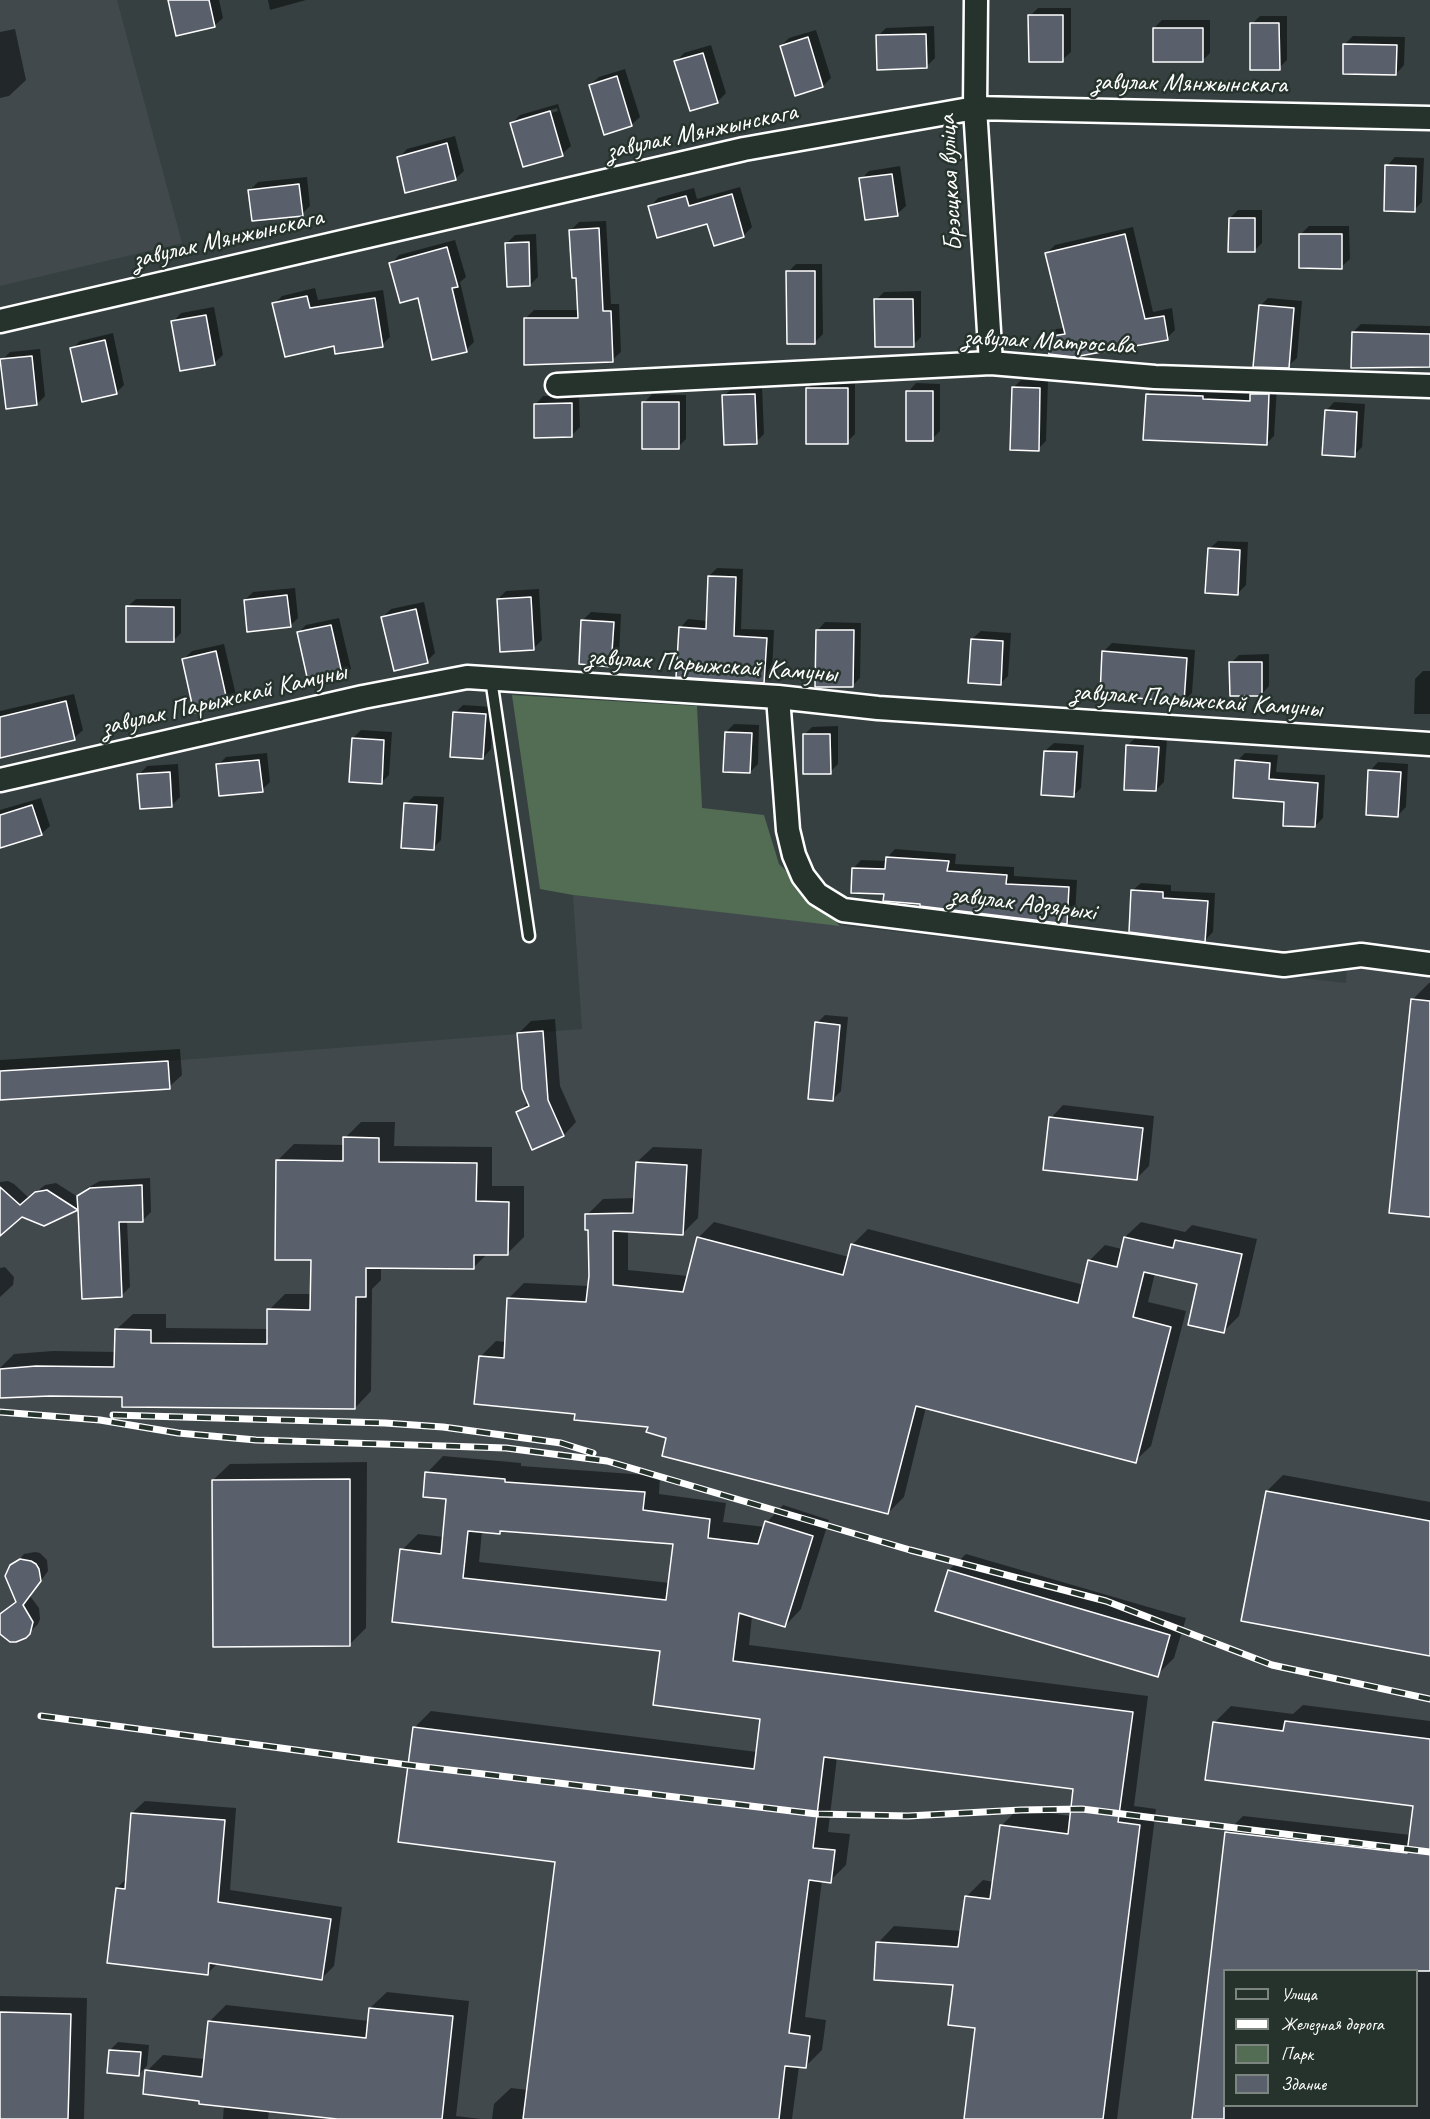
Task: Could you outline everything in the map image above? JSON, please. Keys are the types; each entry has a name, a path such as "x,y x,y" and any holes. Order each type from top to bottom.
{"street":[{"name":"Брэсцкая вуліца","path":"976,0 975,108 991,363"},
{"name":"завулак Мянжынскага","path":"0,321 744,149 975,108 1430,118"},
{"name":"завулак Матросава","path":"557,385 991,363 1155,377 1430,386"},
{"name":"завулак Парыжскай Камуны","path":"0,780 363,698 467,677 778,697 890,709 1430,744"},
{"name":"завулак Адзярыхі","path":"778,697 788,830 794,855 803,876 817,894 843,910 1284,965 1361,955 1430,964"}],"lane":[{"path":"491,679 529,936"}],"shaded area":[{"path":"0,0 117,0 182,243 0,286"},
{"path":"573,895 1346,983 1347,965 1430,977 1430,2119 0,2119 0,1071 168,1061 582,1029"}],"green space":[{"path":"512,695 697,706 702,808 764,815 779,864 840,926 573,895 540,889"}],"building":[{"path":"168,0 209,0 215,27 176,36"},
{"path":"1028,15 1063,15 1063,62 1029,62"},
{"path":"1250,23 1279,23 1280,70 1250,70"},
{"path":"1153,28 1203,28 1203,62 1153,62"},
{"path":"926,34 927,68 877,70 876,35"},
{"path":"808,37 823,87 795,96 780,46"},
{"path":"1343,44 1397,45 1396,75 1343,74"},
{"path":"703,53 718,103 690,111 674,61"},
{"path":"617,76 632,126 604,135 589,85"},
{"path":"550,111 563,156 523,167 510,123"},
{"path":"447,143 456,180 405,193 397,157"},
{"path":"1385,165 1416,166 1415,212 1384,211"},
{"path":"892,174 898,216 865,220 859,178"},
{"path":"299,184 303,216 252,221 248,190"},
{"path":"732,194 744,237 714,246 707,224 657,238 648,206 686,196 689,206"},
{"path":"1229,218 1255,218 1255,252 1228,252"},
{"path":"599,228 603,311 611,311 613,362 524,365 524,318 578,318 576,278 572,278 569,230"},
{"path":"1125,234 1145,319 1164,316 1168,340 1074,357 1049,354 1046,337 1065,334 1045,253"},
{"path":"1299,234 1342,234 1342,269 1299,268"},
{"path":"529,242 530,286 507,287 505,243"},
{"path":"447,247 458,287 452,288 467,352 432,360 418,298 400,303 389,263"},
{"path":"786,271 815,271 815,344 787,344"},
{"path":"307,296 310,308 375,298 383,347 335,354 334,346 285,357 272,303"},
{"path":"874,299 913,299 914,347 875,347"},
{"path":"1259,305 1294,308 1289,368 1253,367"},
{"path":"206,315 215,365 180,371 171,321"},
{"path":"1352,332 1430,334 1430,367 1351,368"},
{"path":"105,340 117,394 82,402 70,348"},
{"path":"32,356 37,405 6,409 0,359"},
{"path":"1012,387 1040,388 1039,451 1010,450"},
{"path":"806,388 848,388 848,444 806,444"},
{"path":"906,391 933,391 933,441 906,441"},
{"path":"755,394 757,444 724,445 722,395"},
{"path":"1146,394 1203,396 1203,399 1250,401 1250,394 1269,394 1267,445 1143,440"},
{"path":"642,402 679,402 679,449 642,449"},
{"path":"572,403 572,437 534,438 534,404"},
{"path":"1325,410 1357,412 1355,457 1322,455"},
{"path":"1208,548 1240,550 1238,595 1205,593"},
{"path":"708,576 736,577 734,636 767,638 764,683 676,677 679,627 706,629"},
{"path":"287,595 291,627 247,632 244,600"},
{"path":"531,597 534,650 500,652 497,599"},
{"path":"126,606 174,607 174,642 126,642"},
{"path":"416,609 428,663 394,671 381,617"},
{"path":"581,620 614,622 611,667 579,664"},
{"path":"331,625 343,678 309,686 297,632"},
{"path":"816,630 854,630 853,687 815,687"},
{"path":"971,639 1003,641 1001,685 968,683"},
{"path":"216,651 228,705 194,713 182,659"},
{"path":"1102,651 1187,658 1184,702 1100,695"},
{"path":"1229,662 1262,662 1262,696 1230,696"},
{"path":"66,701 75,740 0,758 0,717"},
{"path":"453,712 486,714 483,759 450,757"},
{"path":"725,732 752,733 750,773 723,772"},
{"path":"803,734 830,734 831,774 803,774"},
{"path":"352,738 384,740 382,784 349,782"},
{"path":"1126,745 1159,747 1156,791 1124,790"},
{"path":"1044,751 1077,752 1074,797 1041,795"},
{"path":"259,760 263,792 219,796 216,764"},
{"path":"1235,760 1270,763 1269,779 1318,783 1315,827 1283,826 1284,802 1233,798"},
{"path":"1368,770 1401,772 1398,817 1366,815"},
{"path":"170,772 172,807 140,809 137,774"},
{"path":"404,803 437,805 434,850 401,848"},
{"path":"32,805 42,835 0,848 0,815"},
{"path":"886,857 949,861 947,871 1007,875 1006,884 1069,887 1067,924 883,901 884,894 851,893 852,868 885,869"},
{"path":"1131,890 1163,892 1163,898 1208,901 1205,942 1129,932"},
{"path":"1411,999 1430,1001 1430,1217 1389,1213"},
{"path":"815,1022 840,1025 833,1101 808,1099"},
{"path":"543,1031 548,1100 564,1136 532,1150 516,1112 529,1106 522,1089 517,1033"},
{"path":"168,1061 170,1089 0,1100 0,1071"},
{"path":"1049,1117 1143,1128 1137,1180 1043,1170"},
{"path":"343,1137 379,1138 379,1162 477,1163 476,1201 509,1202 508,1255 474,1255 474,1269 366,1268 366,1297 356,1297 355,1409 122,1407 122,1397 0,1398 0,1369 36,1366 114,1367 115,1329 151,1330 151,1343 267,1344 267,1309 310,1310 311,1260 275,1260 276,1160 343,1161"},
{"path":"636,1162 687,1165 683,1235 613,1231 613,1285 683,1292 697,1237 843,1275 851,1244 1078,1303 1088,1260 1117,1267 1124,1237 1173,1248 1175,1240 1242,1254 1224,1333 1188,1325 1197,1284 1144,1272 1133,1317 1171,1327 1136,1463 916,1406 888,1514 662,1456 666,1438 646,1432 648,1427 574,1420 575,1414 474,1404 479,1356 504,1358 507,1298 586,1302 589,1276 588,1230 585,1230 585,1214 633,1213"},
{"path":"142,1185 143,1222 119,1222 122,1297 82,1299 77,1196 90,1188"},
{"path":"0,1187 20,1205 35,1192 47,1190 78,1210 44,1226 22,1217 0,1236"},
{"path":"425,1472 505,1479 505,1482 645,1492 643,1510 710,1519 708,1538 758,1544 765,1521 813,1536 785,1627 739,1613 733,1661 1133,1712 1118,1822 1140,1825 1103,2119 964,2119 975,2028 948,2025 953,1985 874,1980 876,1942 958,1947 965,1896 990,1899 1000,1825 1068,1834 1073,1789 824,1757 813,1848 835,1850 831,1883 809,1880 789,2033 810,2036 806,2068 785,2066 779,2119 523,2119 555,1862 398,1842 413,1727 754,1769 760,1719 653,1705 660,1651 392,1622 400,1549 441,1554 446,1499 423,1497","holes":["468,1531 500,1534 500,1531 673,1544 666,1600 463,1578"]},
{"path":"350,1479 350,1646 213,1647 212,1480"},
{"path":"1266,1491 1430,1521 1430,1656 1241,1621"},
{"path":"20,1559 36,1564 41,1581 23,1605 33,1622 30,1634 16,1642 10,1642 0,1634 0,1614 16,1602 5,1576 10,1565"},
{"path":"948,1570 1170,1635 1158,1677 935,1611"},
{"path":"1285,1721 1430,1739 1430,1971 1418,1971 1418,1969 1223,1969 1224,2119 1192,2119 1225,1832 1407,1853 1413,1806 1205,1780 1213,1722 1283,1731"},
{"path":"131,1813 225,1820 218,1902 331,1919 322,1980 209,1963 208,1975 107,1963 116,1888 125,1889"},
{"path":"369,2008 453,2016 442,2119 337,2119 199,2104 199,2101 143,2094 145,2070 202,2077 208,2021 366,2038"},
{"path":"0,2012 71,2014 68,2119 0,2119"},
{"path":"109,2050 141,2052 139,2076 107,2073"}],"railway":[{"path":"0,1412 100,1420 178,1433 256,1440 506,1448 607,1461 910,1550 1106,1601 1272,1665 1430,1699"},
{"path":"113,1415 385,1423 443,1427 561,1443 593,1453"},
{"path":"41,1716 408,1765 817,1814 908,1816 1082,1809 1430,1852"}]}
